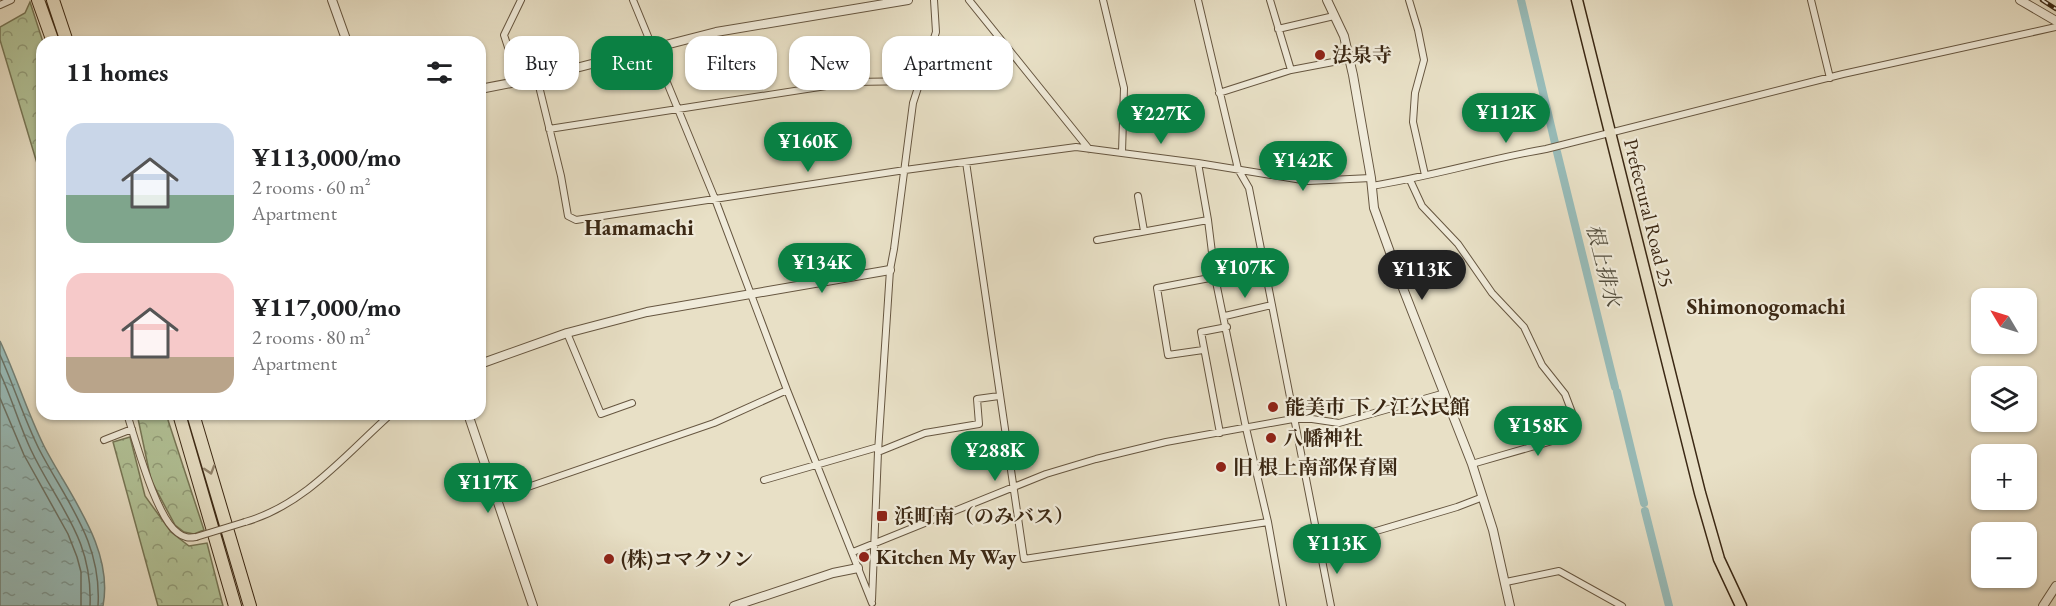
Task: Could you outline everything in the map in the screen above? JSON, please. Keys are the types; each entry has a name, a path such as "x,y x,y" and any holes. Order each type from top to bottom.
{"highway":[{"path":"38,0 51,36"},
{"path":"52,0 65,36"},
{"path":"181,420 235,606"},
{"path":"195,420 250,606"}],"main road":[{"name":"Prefectural Road 25","path":"1577,0 1700,493 1719,559 1741,606"}],"street":[{"path":"0,5 11,0"},
{"path":"332,0 345,36"},
{"path":"504,36 521,0"},
{"path":"633,0 649,36"},
{"path":"673,43 716,32 908,0"},
{"path":"934,0 935,36"},
{"path":"969,0 1089,148"},
{"path":"1103,0 1124,88 1122,152"},
{"path":"1198,0 1238,169 1249,188 1331,606"},
{"path":"1270,0 1291,70"},
{"path":"1327,0 1344,36 1374,208 1472,464 1506,582 1510,606"},
{"path":"1409,0 1424,60 1415,93 1413,122 1425,175"},
{"path":"1811,0 1830,78"},
{"path":"2020,0 2056,21"},
{"path":"1278,29 1334,16"},
{"path":"540,90 561,176 568,216 576,220 905,170 1076,147 1198,163 1308,181 1410,180 1498,157 1546,149 1830,78 2056,27"},
{"path":"1219,93 1291,70 1349,59"},
{"path":"549,129 852,82 882,82"},
{"path":"486,88 504,84"},
{"path":"670,90 715,199 787,390 872,604"},
{"path":"872,604 878,449 890,270 913,102 917,90"},
{"path":"966,162 1024,559 1268,522"},
{"path":"1198,163 1215,277 1246,429 1268,522 1283,606"},
{"path":"1410,180 1422,207 1458,244 1492,293 1524,327 1542,364 1565,394 1573,415 1566,437 1472,464"},
{"path":"1138,196 1144,231"},
{"path":"1096,240 1208,220"},
{"path":"486,362 567,333 647,312 890,270"},
{"path":"1203,350 1168,355 1157,288 1215,277"},
{"path":"1224,316 1272,305"},
{"path":"1220,433 1201,332 1227,327"},
{"path":"567,333 601,414 632,403"},
{"path":"496,498 714,423 787,390"},
{"path":"853,552 1046,474 1124,451 1293,419 1339,423 1445,393"},
{"path":"764,480 925,434 979,424 977,399 999,396"},
{"path":"130,420 148,480 170,524 177,533 187,538 245,522 278,509 325,476 385,420"},
{"path":"470,420 533,606"},
{"path":"104,440 132,429"},
{"path":"1319,548 1457,507 1483,497"},
{"path":"734,606 833,573 858,568"},
{"path":"1506,582 1559,571 1622,606"},
{"path":"2043,606 2056,586"}],"green space":[{"path":"30,2 41,36 36,36 36,160 0,40 0,27 25,13"},
{"path":"138,420 168,420 204,530 194,534 184,532 175,525 151,480"},
{"path":"130,437 145,496 171,532 189,546 207,543 223,606 158,606 113,442"}],"water":[{"path":"0,341 44,446 77,503 96,543 105,584 103,606 0,606"}],"waterway":[{"name":"根上排水","path":"1521,0 1555,143"},
{"name":"根上排水","path":"1557,152 1615,387"},
{"name":"根上排水","path":"1617,392 1644,503"},
{"name":"根上排水","path":"1645,511 1669,606"}],"railway":[{"path":"2042,0 2056,9"}],"place":[{"name":"法泉寺","path":"1320,55"},
{"name":"能美市 下ノ江公民館","path":"1273,407"},
{"name":"八幡神社","path":"1271,438"},
{"name":"旧 根上南部保育園","path":"1221,467"},
{"name":"浜町南（のみバス）","path":"882,516"},
{"name":"Kitchen My Way","path":"864,557"},
{"name":"(株)コマクソン","path":"609,559"}],"district":[{"name":"Hamamachi","path":"639,227"},
{"name":"Shimonogomachi","path":"1766,306"}]}
